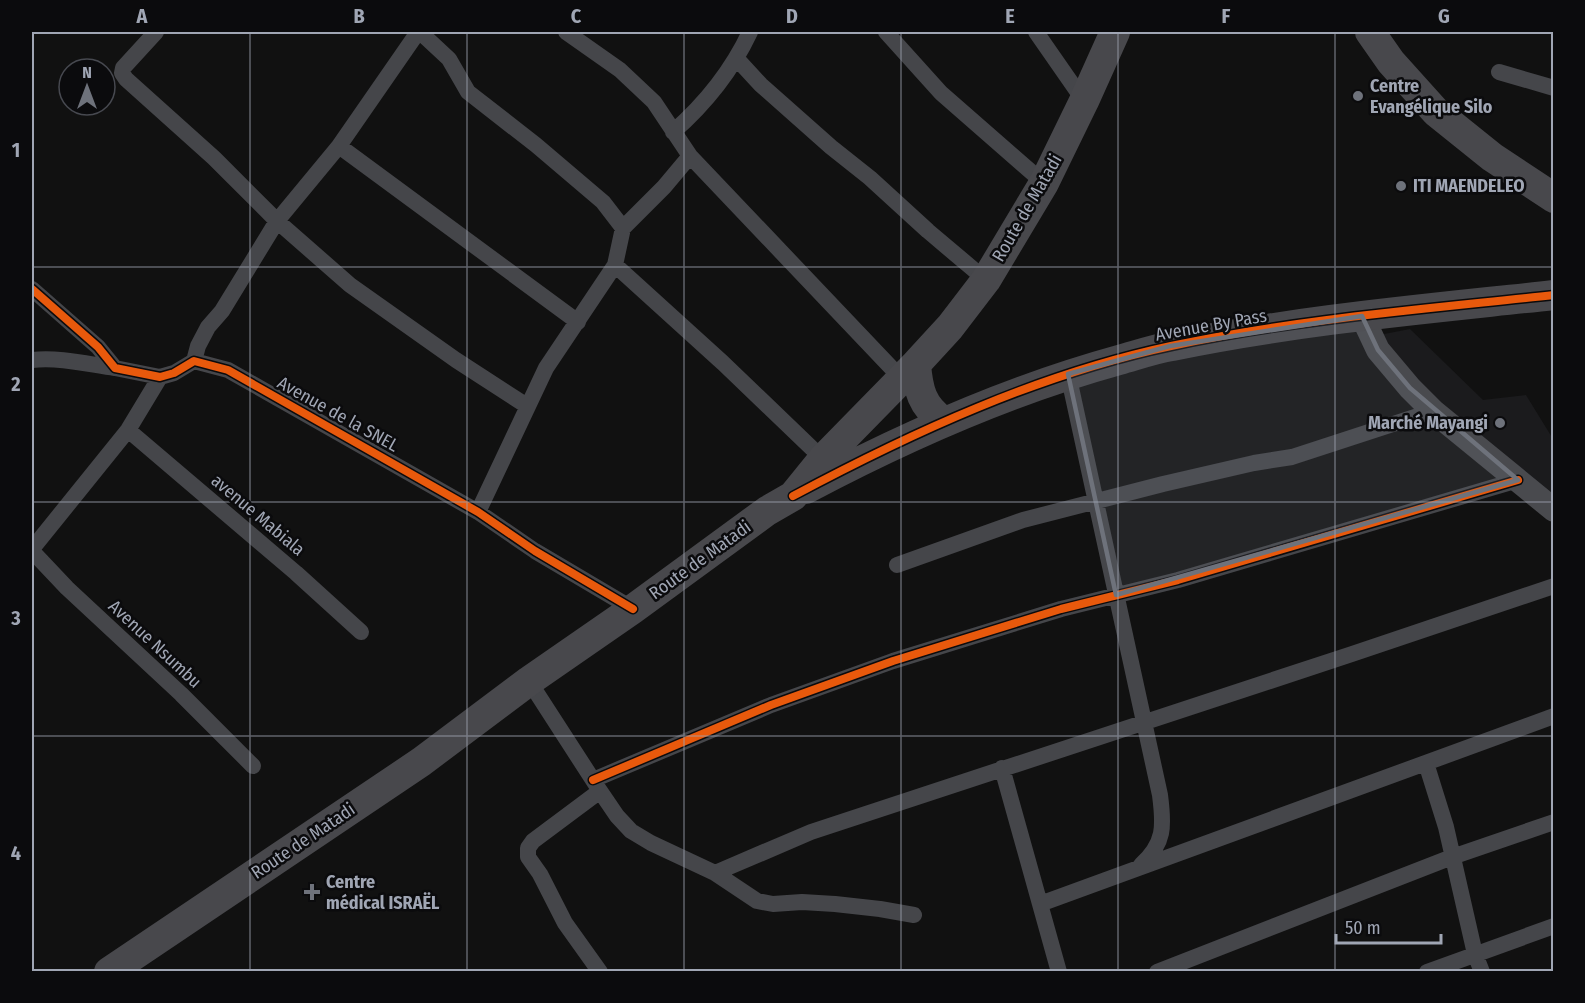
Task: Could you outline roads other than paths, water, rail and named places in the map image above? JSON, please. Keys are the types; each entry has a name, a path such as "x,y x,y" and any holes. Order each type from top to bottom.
{"highway":[{"name":"Route de Matadi","path":"109,972 421,762 529,681 633,609 767,511 792,496 823,459 950,327 986,280 1044,183 1115,32"},
{"path":"1370,32 1391,62 1436,112 1492,157 1554,198"},
{"name":"Avenue By Pass","path":"792,496 944,421 1068,374 1170,346 1362,316 1554,295"},
{"path":"909,371 931,412 944,421"}],"street":[{"path":"156,32 123,68 122,73 126,79 214,158 277,221 350,285 456,360 527,406"},
{"path":"32,360 70,361 160,377 174,373 194,361 198,346 208,327 222,311 277,221 339,146 419,32 449,59 468,92 536,145 603,202 624,228"},
{"path":"566,32 620,70 654,102 690,156 909,371"},
{"path":"673,132 701,106 737,59 750,32"},
{"path":"886,32 941,93 1044,183"},
{"path":"1036,32 1084,101"},
{"path":"737,59 761,85 986,280"},
{"path":"1498,72 1554,88"},
{"path":"339,146 578,322"},
{"path":"478,512 546,368 615,265 624,228 690,156"},
{"path":"615,265 723,363 823,459"},
{"path":"32,289 98,347 115,368"},
{"path":"1362,316 1378,350 1432,411 1554,510"},
{"name":"Avenue de la SNEL","path":"194,361 228,370 478,512 536,551 633,609"},
{"path":"1068,374 1156,771 1164,824 1159,844 1151,856 1138,868"},
{"path":"32,550 128,430 160,377"},
{"path":"897,565 1023,520 1243,465 1292,457 1432,411"},
{"name":"avenue Mabiala","path":"128,430 296,573 361,632"},
{"path":"600,972 566,923 540,874 528,857 528,848 533,841 597,785 760,710 893,661 1061,609 1178,580 1518,480"},
{"name":"Avenue Nsumbu","path":"32,550 67,588 181,694 253,766"},
{"path":"715,873 811,832 1554,586"},
{"path":"529,681 617,816 631,831 715,873 757,901 773,904 824,903 914,915"},
{"path":"1040,904 1554,717"},
{"path":"1426,763 1446,827 1475,954 1482,972"},
{"path":"1002,768 1059,972"},
{"path":"1157,972 1452,857 1554,822"},
{"path":"1427,972 1554,926"}],"place":[{"name":"Centre Evangélique Silo","path":"1358,96"},
{"name":"ITI MAENDELEO","path":"1401,186"},
{"name":"Marché Mayangi","path":"1500,423"},
{"name":"Centre médical ISRAËL","path":"312,892"}]}
